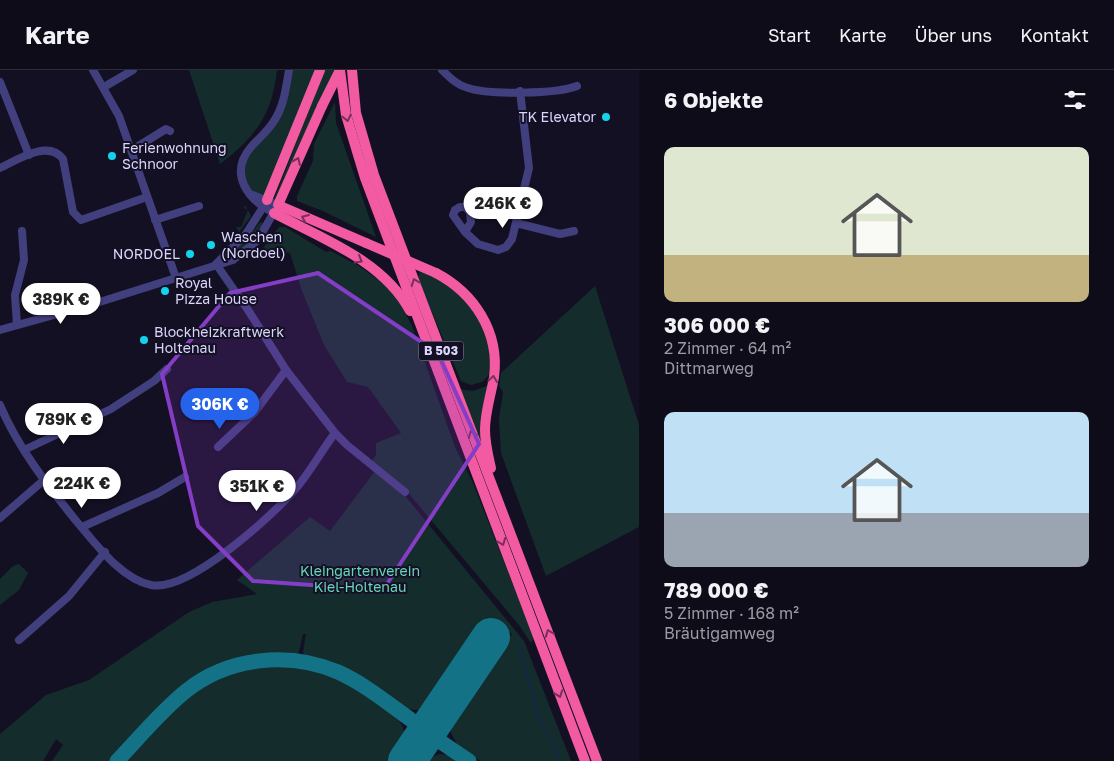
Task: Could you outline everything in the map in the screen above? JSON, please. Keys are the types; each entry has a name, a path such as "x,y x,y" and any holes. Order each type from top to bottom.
{"highway":[{"path":"265,204 320,70"},
{"path":"276,209 340,70"},
{"name":"B 503","path":"340,70 346,115 356,153 585,761"},
{"name":"B 503","path":"352,70 356,113 374,175 497,495 596,761"},
{"path":"276,209 381,274 398,292 426,340"},
{"path":"276,209 366,243 436,273 453,283 469,298 482,315 491,339 494,370 486,415 485,442 497,495"}],"street":[{"path":"93,70 113,103 132,150 176,278"},
{"path":"104,87 133,70"},
{"path":"0,330 233,260 248,250 262,236 276,209 250,194 241,182 240,172 243,159 274,121 282,105 288,70"},
{"path":"442,70 454,81 468,88 520,91 567,90 577,86"},
{"path":"0,82 30,155"},
{"path":"465,232 478,244 498,250 510,243 529,168 520,91"},
{"path":"132,150 166,129 170,131"},
{"path":"0,168 30,155 48,150 61,157 73,212 79,219 84,220 147,197"},
{"path":"216,264 246,234 265,204"},
{"path":"155,220 199,206"},
{"path":"516,223 560,234 574,231"},
{"path":"17,325 15,295 24,260 22,231"},
{"path":"216,264 286,370 335,433 405,492"},
{"path":"24,450 112,408 154,382 167,369"},
{"path":"218,447 254,413 286,370"},
{"path":"0,405 24,450 44,480 82,527 104,552 130,576 150,585 170,585 190,575 252,532 299,485 335,433"},
{"path":"82,527 158,493 185,477"},
{"path":"0,518 44,480"},
{"path":"19,640 69,596 104,552"}],"highlighted area":[{"path":"318,273 438,353 479,444 383,590 253,581 198,526 162,374 230,293"}],"green space":[{"path":"189,70 277,70 271,100 260,123 253,134 220,164"},
{"path":"289,70 320,70 267,200 257,196 241,182 241,166 274,121"},
{"path":"325,70 335,70 276,199 274,199"},
{"path":"335,102 336,123 376,237 323,211 297,201 297,196 313,161 314,144"},
{"path":"248,210 251,216 239,232 236,227 241,227"},
{"path":"260,222 265,224 255,239 231,257 229,256 249,237"},
{"path":"279,227 285,227 326,252 331,251 359,266 384,284 399,301 412,326 455,447 473,483 534,638 531,643 519,625 404,488 371,462 376,455 376,443 401,433 368,387 347,382 324,345 302,291 290,253 275,251 264,254 261,251"},
{"path":"420,272 438,277 463,295 487,332 491,366 488,376 482,382 471,385 461,381 418,279"},
{"path":"595,286 639,425 639,527 546,576 501,453 499,419 503,392 499,386 501,373"},
{"path":"489,385 483,447 459,389 473,391"},
{"name":"Kleingartenverein Kiel-Holtenau","path":"375,471 402,492 524,641 571,761 480,761 458,746 451,733 450,725 512,634 487,617 423,709 405,708 386,698 346,671 305,657 303,652 306,634 303,634 298,656 265,656 237,661 212,670 191,683 152,717 110,761 52,761 63,745 56,739 43,761 0,761 0,734 46,695 89,680 189,612 212,602 257,594 237,580 310,517 330,531"},
{"path":"19,564 28,573 19,590 0,605 0,579 13,566"},
{"path":"274,665 304,668 330,675 382,705 401,723 404,735 399,747 388,761 125,761 174,710 207,685 248,669"},
{"path":"439,754 449,755 458,761 424,761"}],"waterway":[{"path":"520,648 540,722 553,742 559,761"}],"taxiway":[{"path":"117,761 168,707 186,691 203,680 221,671 240,665 259,661 279,660 319,665 338,672 368,689 414,722 418,732 406,761"},
{"path":"412,755 425,744 438,740 469,761"}],"runway":[{"path":"407,761 491,637"}],"place":[{"name":"TK Elevator","path":"606,117"},
{"name":"Ferienwohnung Schnoor","path":"112,156"},
{"name":"Waschen (Nordoel)","path":"211,245"},
{"name":"NORDOEL","path":"190,254"},
{"name":"Royal Pizza House","path":"165,291"},
{"name":"Blockheizkraftwerk Holtenau","path":"144,340"}]}
